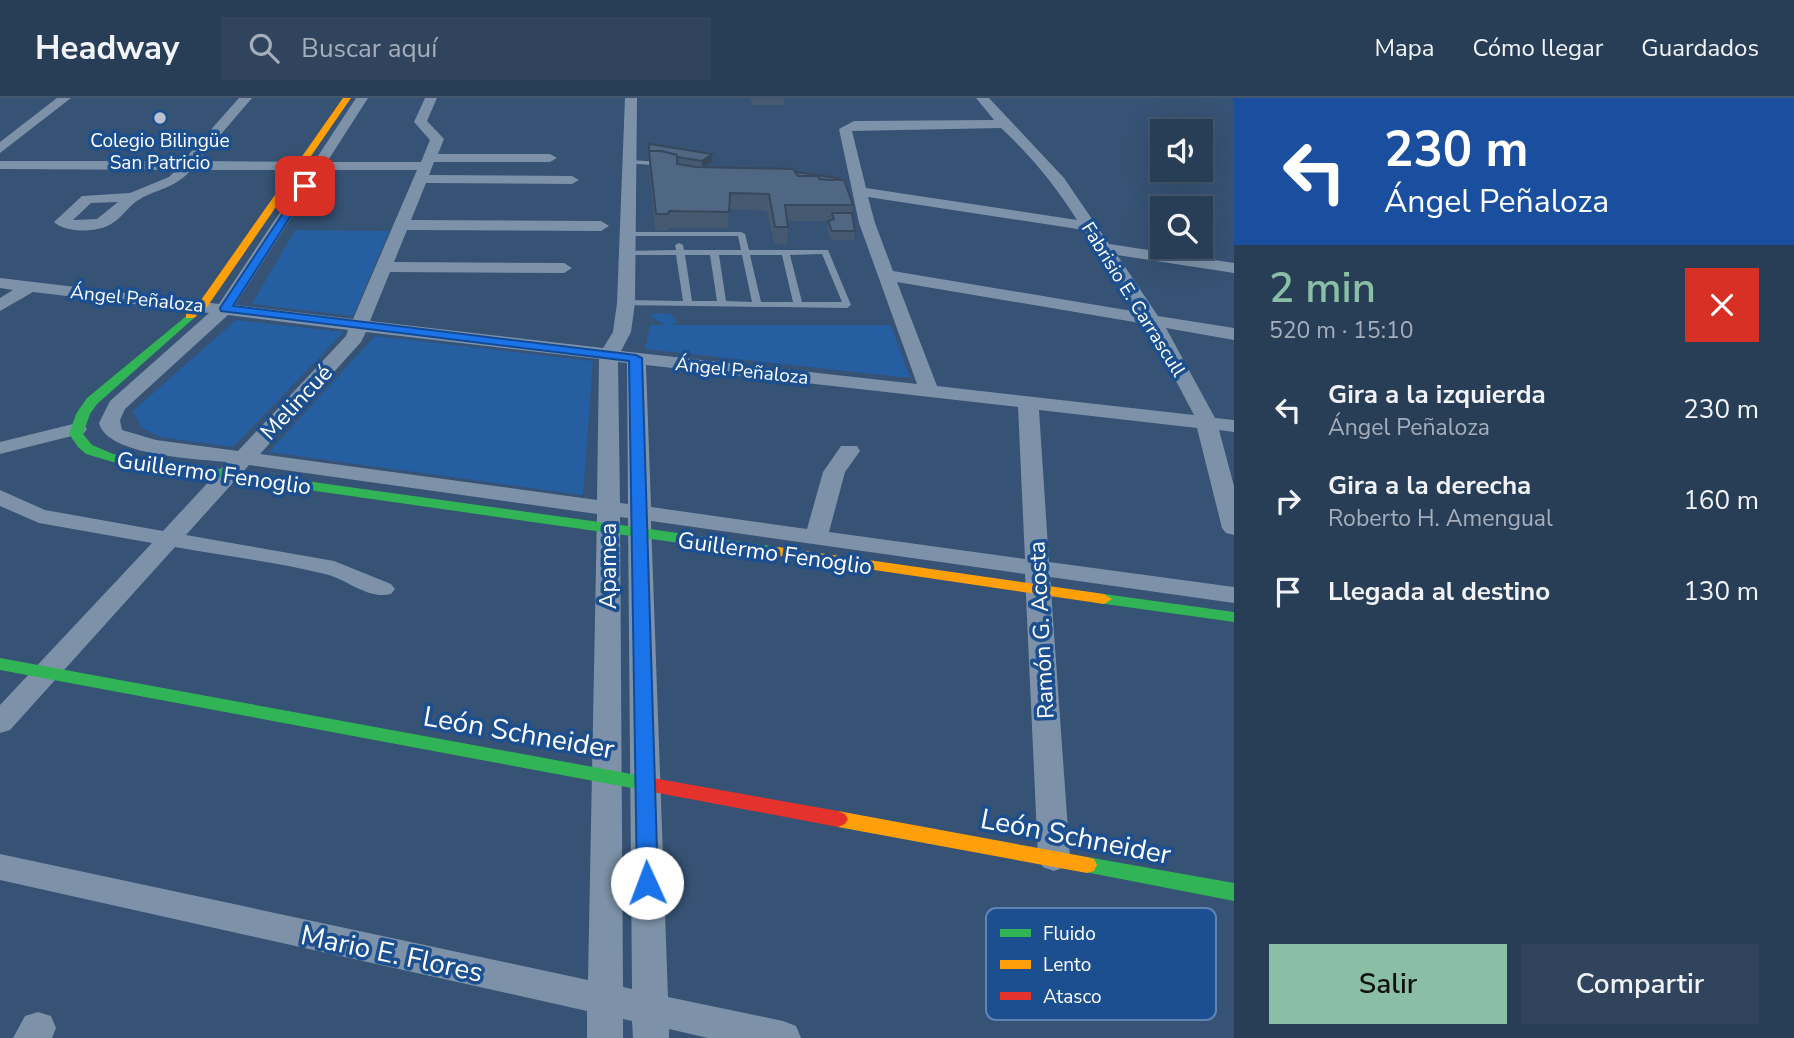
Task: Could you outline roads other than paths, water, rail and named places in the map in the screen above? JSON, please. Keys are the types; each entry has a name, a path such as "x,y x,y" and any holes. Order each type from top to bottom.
{"street":[{"path":"0,149 65,98"},
{"path":"132,197 167,184 188,165 246,98"},
{"path":"0,449 76,432 92,401 203,305 347,98"},
{"path":"225,308 362,98"},
{"name":"Melincué","path":"0,723 346,348 361,324 436,135 420,122 431,98"},
{"name":"Apamea","path":"605,1038 608,519 626,303 631,98"},
{"name":"Fabrisio E. Carrascull","path":"982,98 1059,181 1151,318 1203,410 1234,528"},
{"path":"929,391 867,223 845,130 854,125 1004,124"},
{"path":"10,125 31,125"},
{"path":"424,168 550,158"},
{"path":"0,164 424,168 572,180"},
{"path":"859,191 1088,226"},
{"path":"400,225 601,226"},
{"path":"1103,248 1234,268"},
{"path":"383,267 564,268"},
{"path":"888,275 1234,334"},
{"name":"Ángel Peñaloza","path":"0,283 1234,426"},
{"path":"0,306 30,286"},
{"name":"Guillermo Fenoglio","path":"225,308 117,405 109,417 109,426 114,434 132,441 236,467"},
{"name":"Apamea","path":"622,357 639,524 651,1023"},
{"name":"Ramón G. Acosta","path":"1028,402 1054,858"},
{"name":"Guillermo Fenoglio","path":"76,432 81,444 94,454 236,467 1038,579 1234,595"},
{"path":"816,538 834,472 849,451"},
{"path":"0,497 39,516 334,568 382,589"},
{"name":"Guillermo Fenoglio","path":"639,524 816,538 1234,617"},
{"name":"León Schneider","path":"0,664 607,774 1234,892"},
{"name":"Mario E. Flores","path":"0,867 607,1000 651,1023 783,1038"}],"lane":[{"path":"629,162 676,166"},
{"path":"627,234 741,234 757,304"},
{"path":"678,234 688,304"},
{"path":"713,252 722,304"},
{"path":"785,252 798,305"},
{"path":"626,303 847,305 825,252 627,253"}],"place":[{"name":"Colegio Bilingüe San Patricio","path":"160,118"}]}
